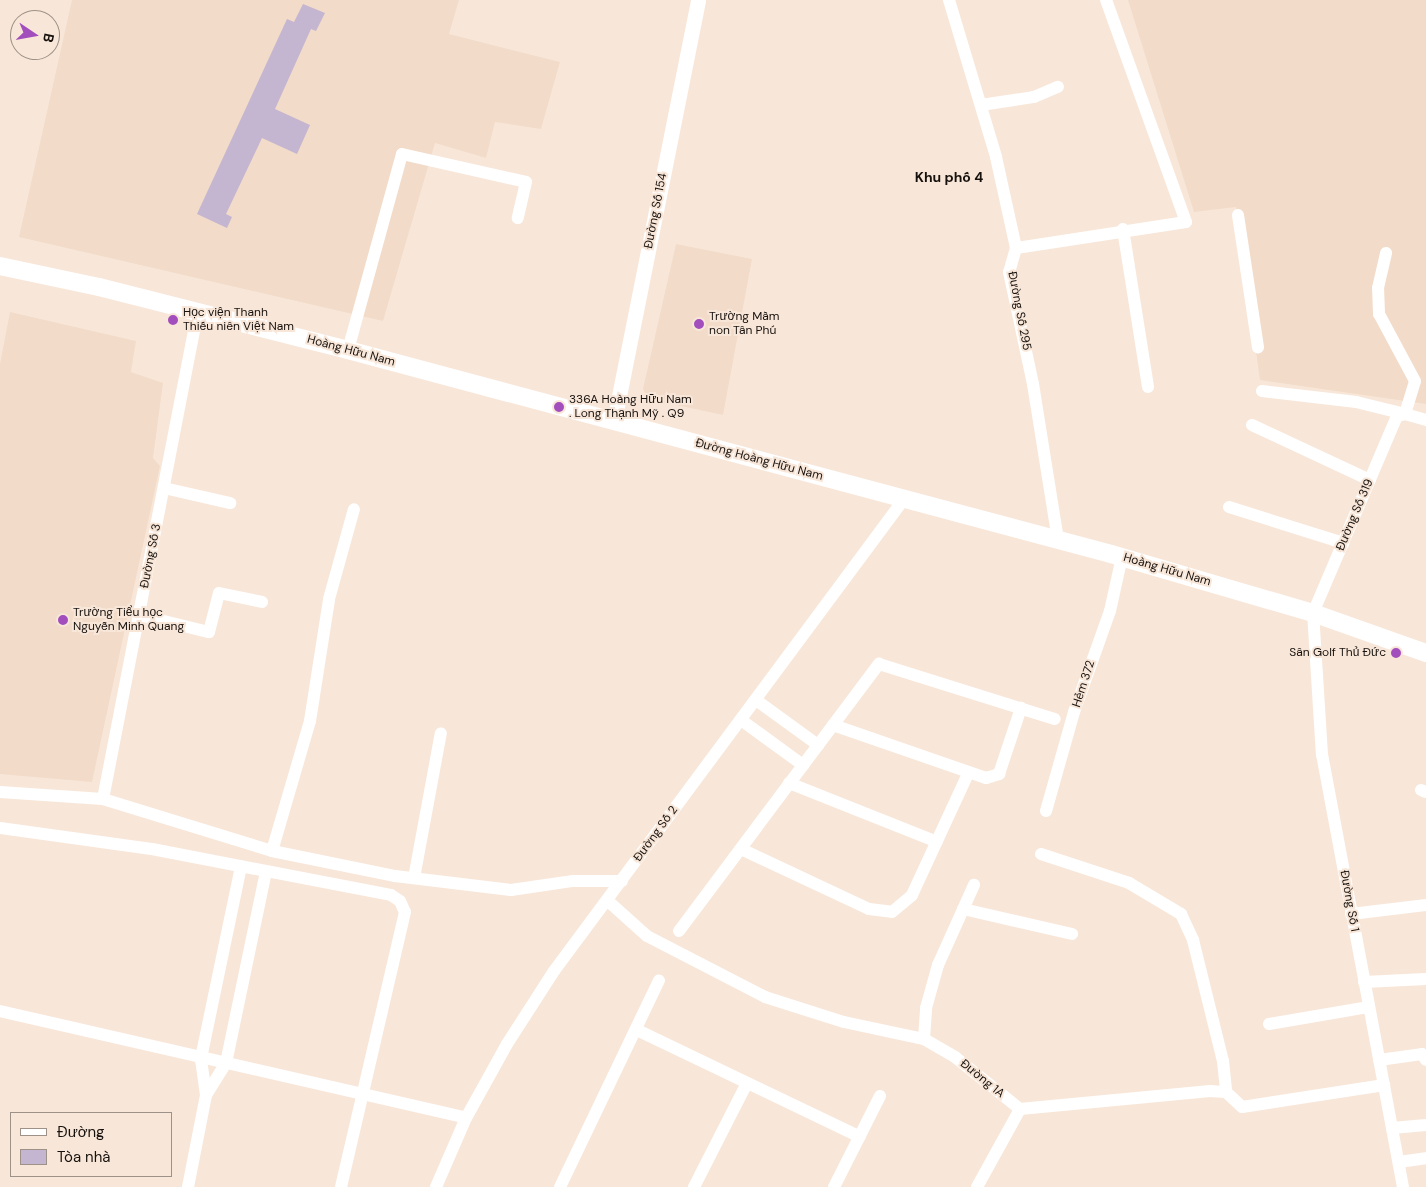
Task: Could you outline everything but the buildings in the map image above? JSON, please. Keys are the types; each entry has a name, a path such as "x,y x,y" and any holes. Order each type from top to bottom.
{"main road":[{"name":"Hoàng Hữu Nam","path":"0,266 198,312 614,421"},
{"name":"Đường Hoàng Hữu Nam","path":"614,421 904,499"},
{"name":"Hoàng Hữu Nam","path":"904,499 1122,557 1313,613 1426,653"}],"street":[{"name":"Đường Số 154","path":"614,421 698,0"},
{"path":"949,0 981,105 1016,248 1123,229 1186,222 1106,0"},
{"path":"981,105 1034,97 1058,87"},
{"path":"348,350 402,154 526,182 518,218"},
{"path":"1238,215 1258,348"},
{"path":"1123,229 1148,387"},
{"name":"Đường Số 295","path":"1016,248 1009,272 1033,384 1058,540"},
{"name":"Đường Số 319","path":"1313,613 1415,381 1379,314 1378,288 1386,253"},
{"name":"Đường Số 3","path":"103,799 198,312"},
{"path":"1262,391 1356,402 1426,420"},
{"path":"1252,425 1346,466 1370,480"},
{"path":"164,488 230,503"},
{"name":"Đường Số 2","path":"436,1187 466,1118 507,1044 622,881 904,499"},
{"path":"1229,507 1343,543"},
{"path":"272,851 310,722 329,600 354,509"},
{"name":"Hẻm 372","path":"1046,811 1074,712 1110,611 1122,557"},
{"path":"139,615 208,632 219,593 262,602"},
{"name":"Đường Số 1","path":"1313,613 1322,755 1403,1187"},
{"path":"679,932 789,783 882,663 1055,719"},
{"path":"756,700 818,745"},
{"path":"833,725 968,774 986,778 998,774 1021,708"},
{"path":"741,720 803,765"},
{"path":"414,878 441,733"},
{"path":"741,849 869,909 892,912 912,895 968,774"},
{"path":"789,783 936,842"},
{"path":"0,792 103,799 272,851 414,878 511,890 573,881 622,881"},
{"path":"0,828 86,838 241,866 391,895 400,901 405,912 341,1187"},
{"path":"1041,854 1129,883 1181,914 1193,940 1226,1092 1242,1107 1384,1085"},
{"path":"188,1187 206,1095 201,1058 241,866"},
{"path":"206,1095 226,1063 266,872"},
{"path":"924,1039 926,1008 938,965 974,885"},
{"name":"Đường 1A","path":"608,901 647,936 765,996 844,1022 924,1039 955,1057 1020,1109"},
{"path":"1351,914 1426,905"},
{"path":"963,910 1072,934"},
{"path":"1364,982 1426,979"},
{"path":"560,1187 637,1030 659,980"},
{"path":"1269,1024 1368,1006"},
{"path":"0,1011 466,1118"},
{"path":"637,1030 860,1136"},
{"path":"1379,1060 1422,1054 1426,1060"},
{"path":"694,1187 747,1082"},
{"path":"977,1187 1020,1109 1226,1092"},
{"path":"834,1187 880,1096"},
{"path":"1392,1128 1426,1125"},
{"path":"1399,1162 1426,1158"}],"shaded area":[{"path":"72,0 459,0 449,34 560,62 541,129 495,122 486,158 435,143 383,321 19,237"},
{"path":"1128,0 1426,0 1426,404 1260,380 1236,207 1194,212"},
{"name":"Trường Mầm non Tân Phú","path":"676,244 752,259 723,415 648,399 643,389"},
{"name":"Trường Tiểu học Nguyễn Minh Quang","path":"10,312 136,341 131,372 163,383 153,458 160,466 92,782 0,774 0,364"}],"place":[{"name":"Học viện Thanh Thiếu niên Việt Nam","path":"173,320"},
{"name":"Trường Mầm non Tân Phú","path":"699,324"},
{"name":"336A Hoàng Hữu Nam . Long Thạnh Mỹ . Q9","path":"559,407"},
{"name":"Trường Tiểu học Nguyễn Minh Quang","path":"63,620"},
{"name":"Sân Golf Thủ Đức","path":"1396,653"}],"district":[{"name":"Khu phố 4","path":"949,177"}]}
